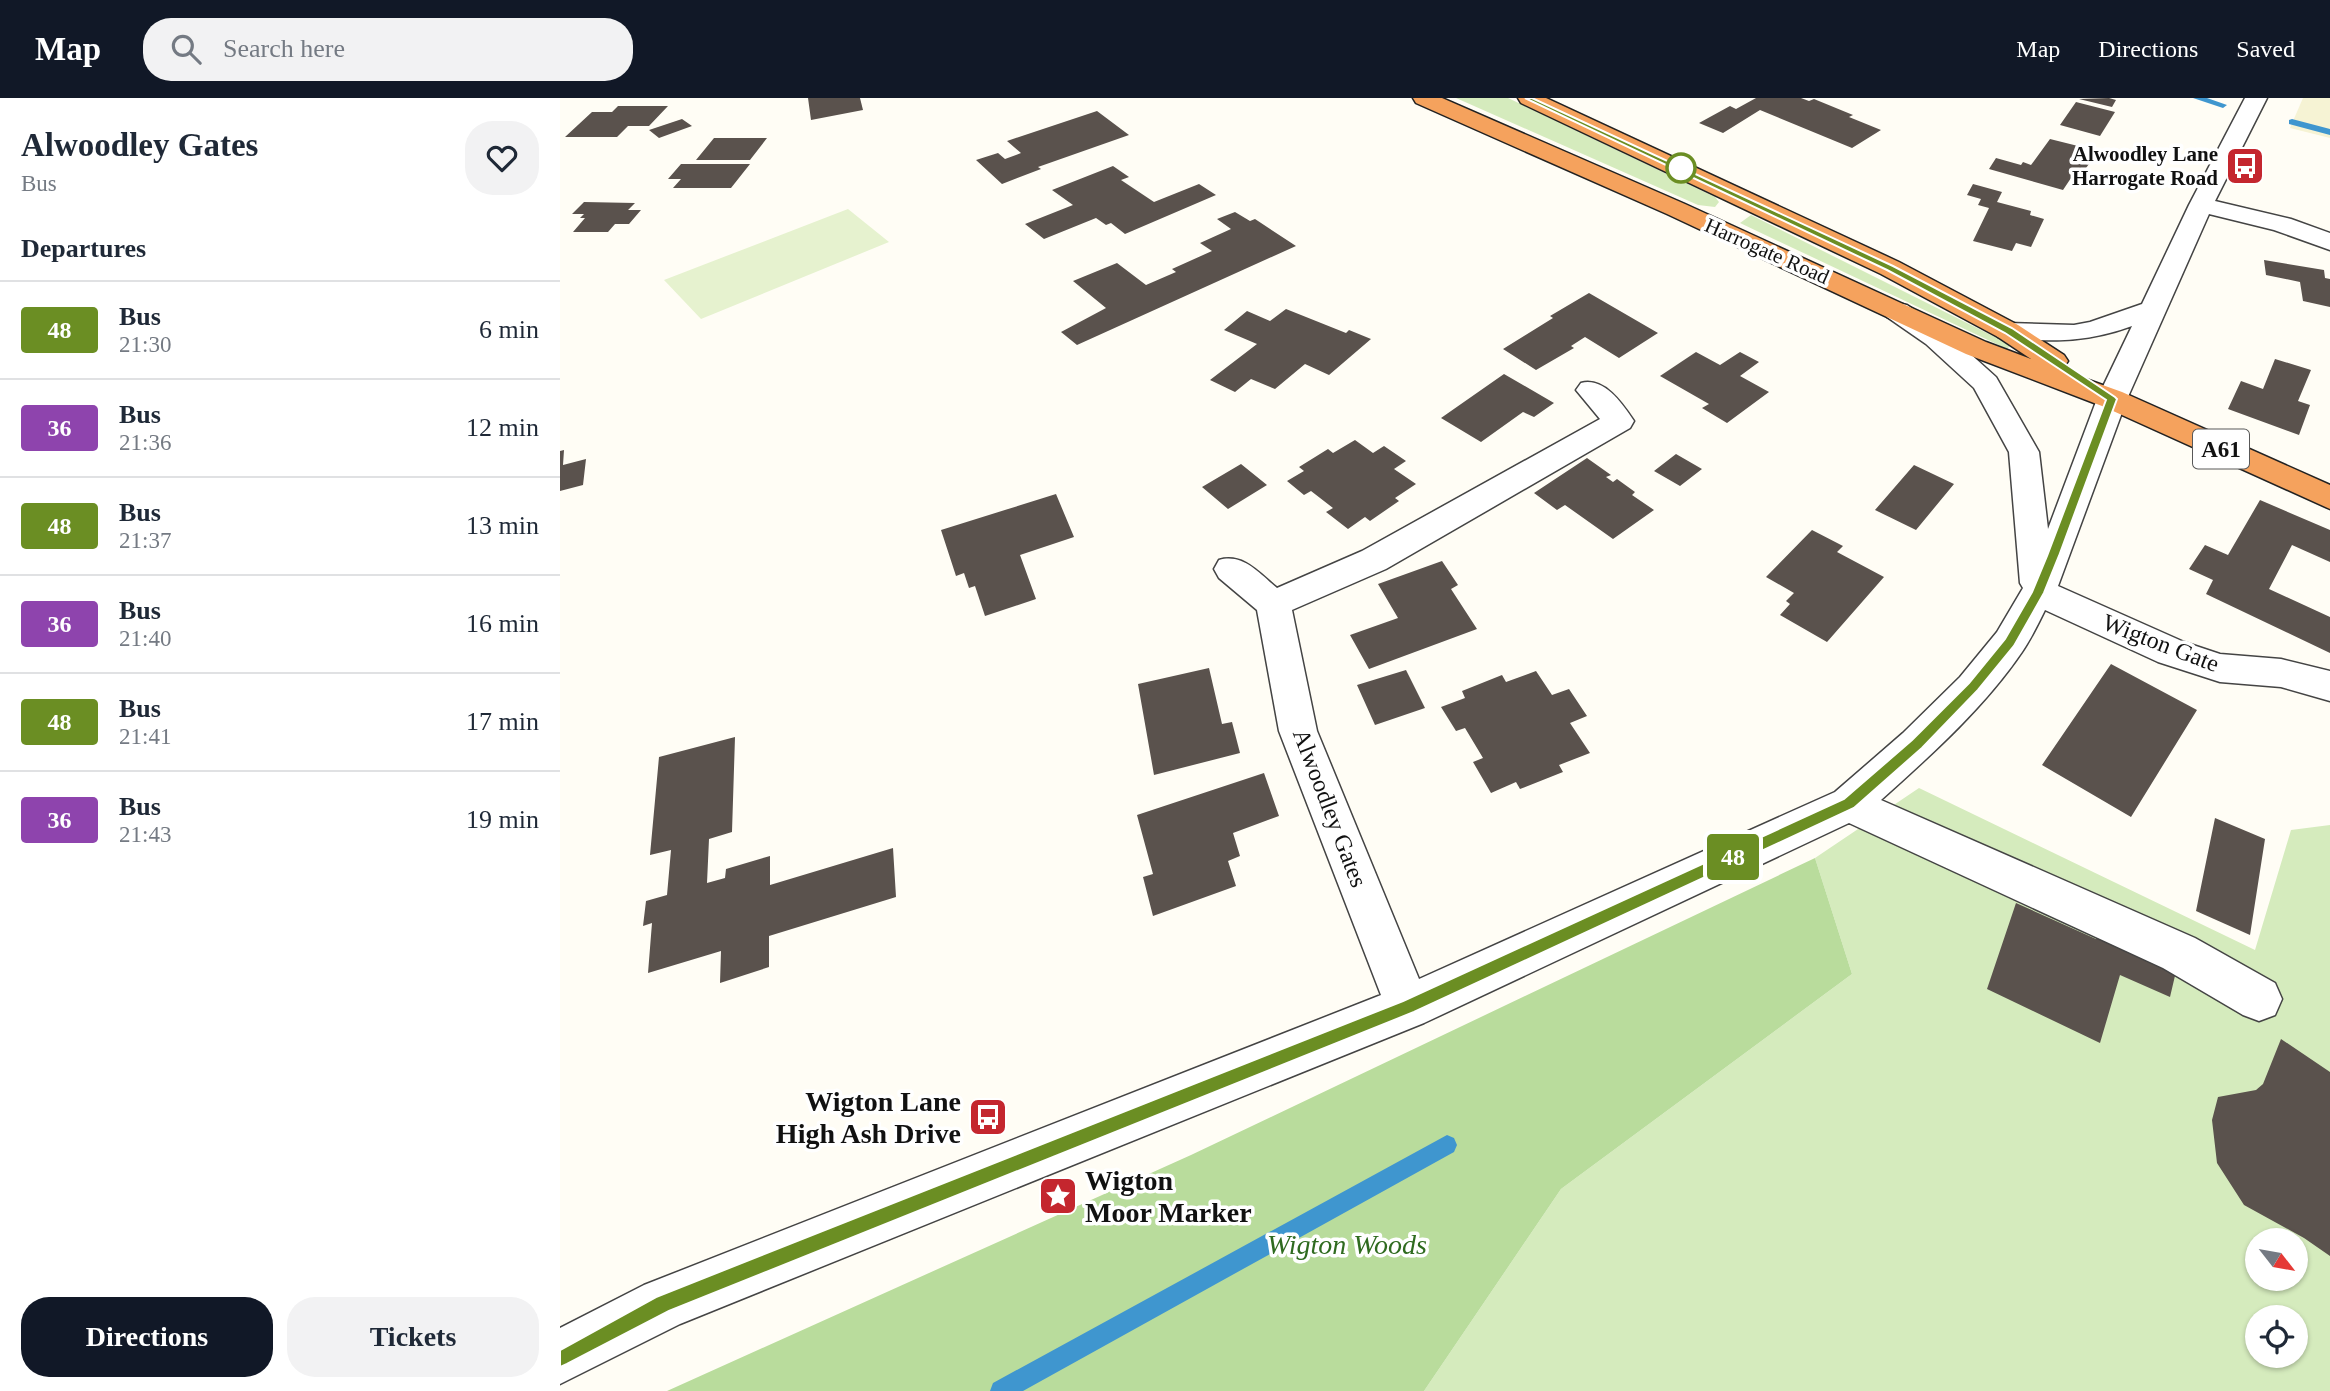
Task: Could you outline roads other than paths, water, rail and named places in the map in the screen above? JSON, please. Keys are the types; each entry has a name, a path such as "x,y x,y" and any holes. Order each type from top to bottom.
{"highway":[{"name":"Harrogate Road","path":"1529,98 1890,268 2008,331 2112,399"},
{"name":"Harrogate Road","path":"1434,101 1976,348 2112,399 2330,498"},
{"path":"1713,226 1749,201"}],"street":[{"path":"560,1357 663,1304 1408,1007 1849,804 1917,744 1973,687 2010,642 2038,593 2112,399 2201,205 2256,98"},
{"path":"2201,205 2282,224 2330,242"},
{"path":"2008,331 2074,333 2095,330 2153,309"},
{"path":"1895,310 1936,338 1986,383 2024,452 2038,593"},
{"path":"1231,569 1273,604 1374,560 1619,421 1591,390"},
{"name":"Wigton Gate","path":"2038,593 2171,652 2220,668 2281,673 2330,686"},
{"name":"Alwoodley Gates","path":"1273,604 1298,731 1408,1007"},
{"path":"1849,804 2179,953 2259,999"}],"waterway":[{"path":"2197,98 2223,105"},
{"path":"2292,122 2330,132"},
{"path":"1001,1391 1447,1145"}],"place":[{"name":"Alwoodley Lane Harrogate Road","path":"2245,166"},
{"name":"Wigton Lane High Ash Drive","path":"988,1117"},
{"name":"Wigton Moor Marker","path":"1058,1196"}],"park label":[{"name":"Wigton Woods","path":"1347,1244"}]}
